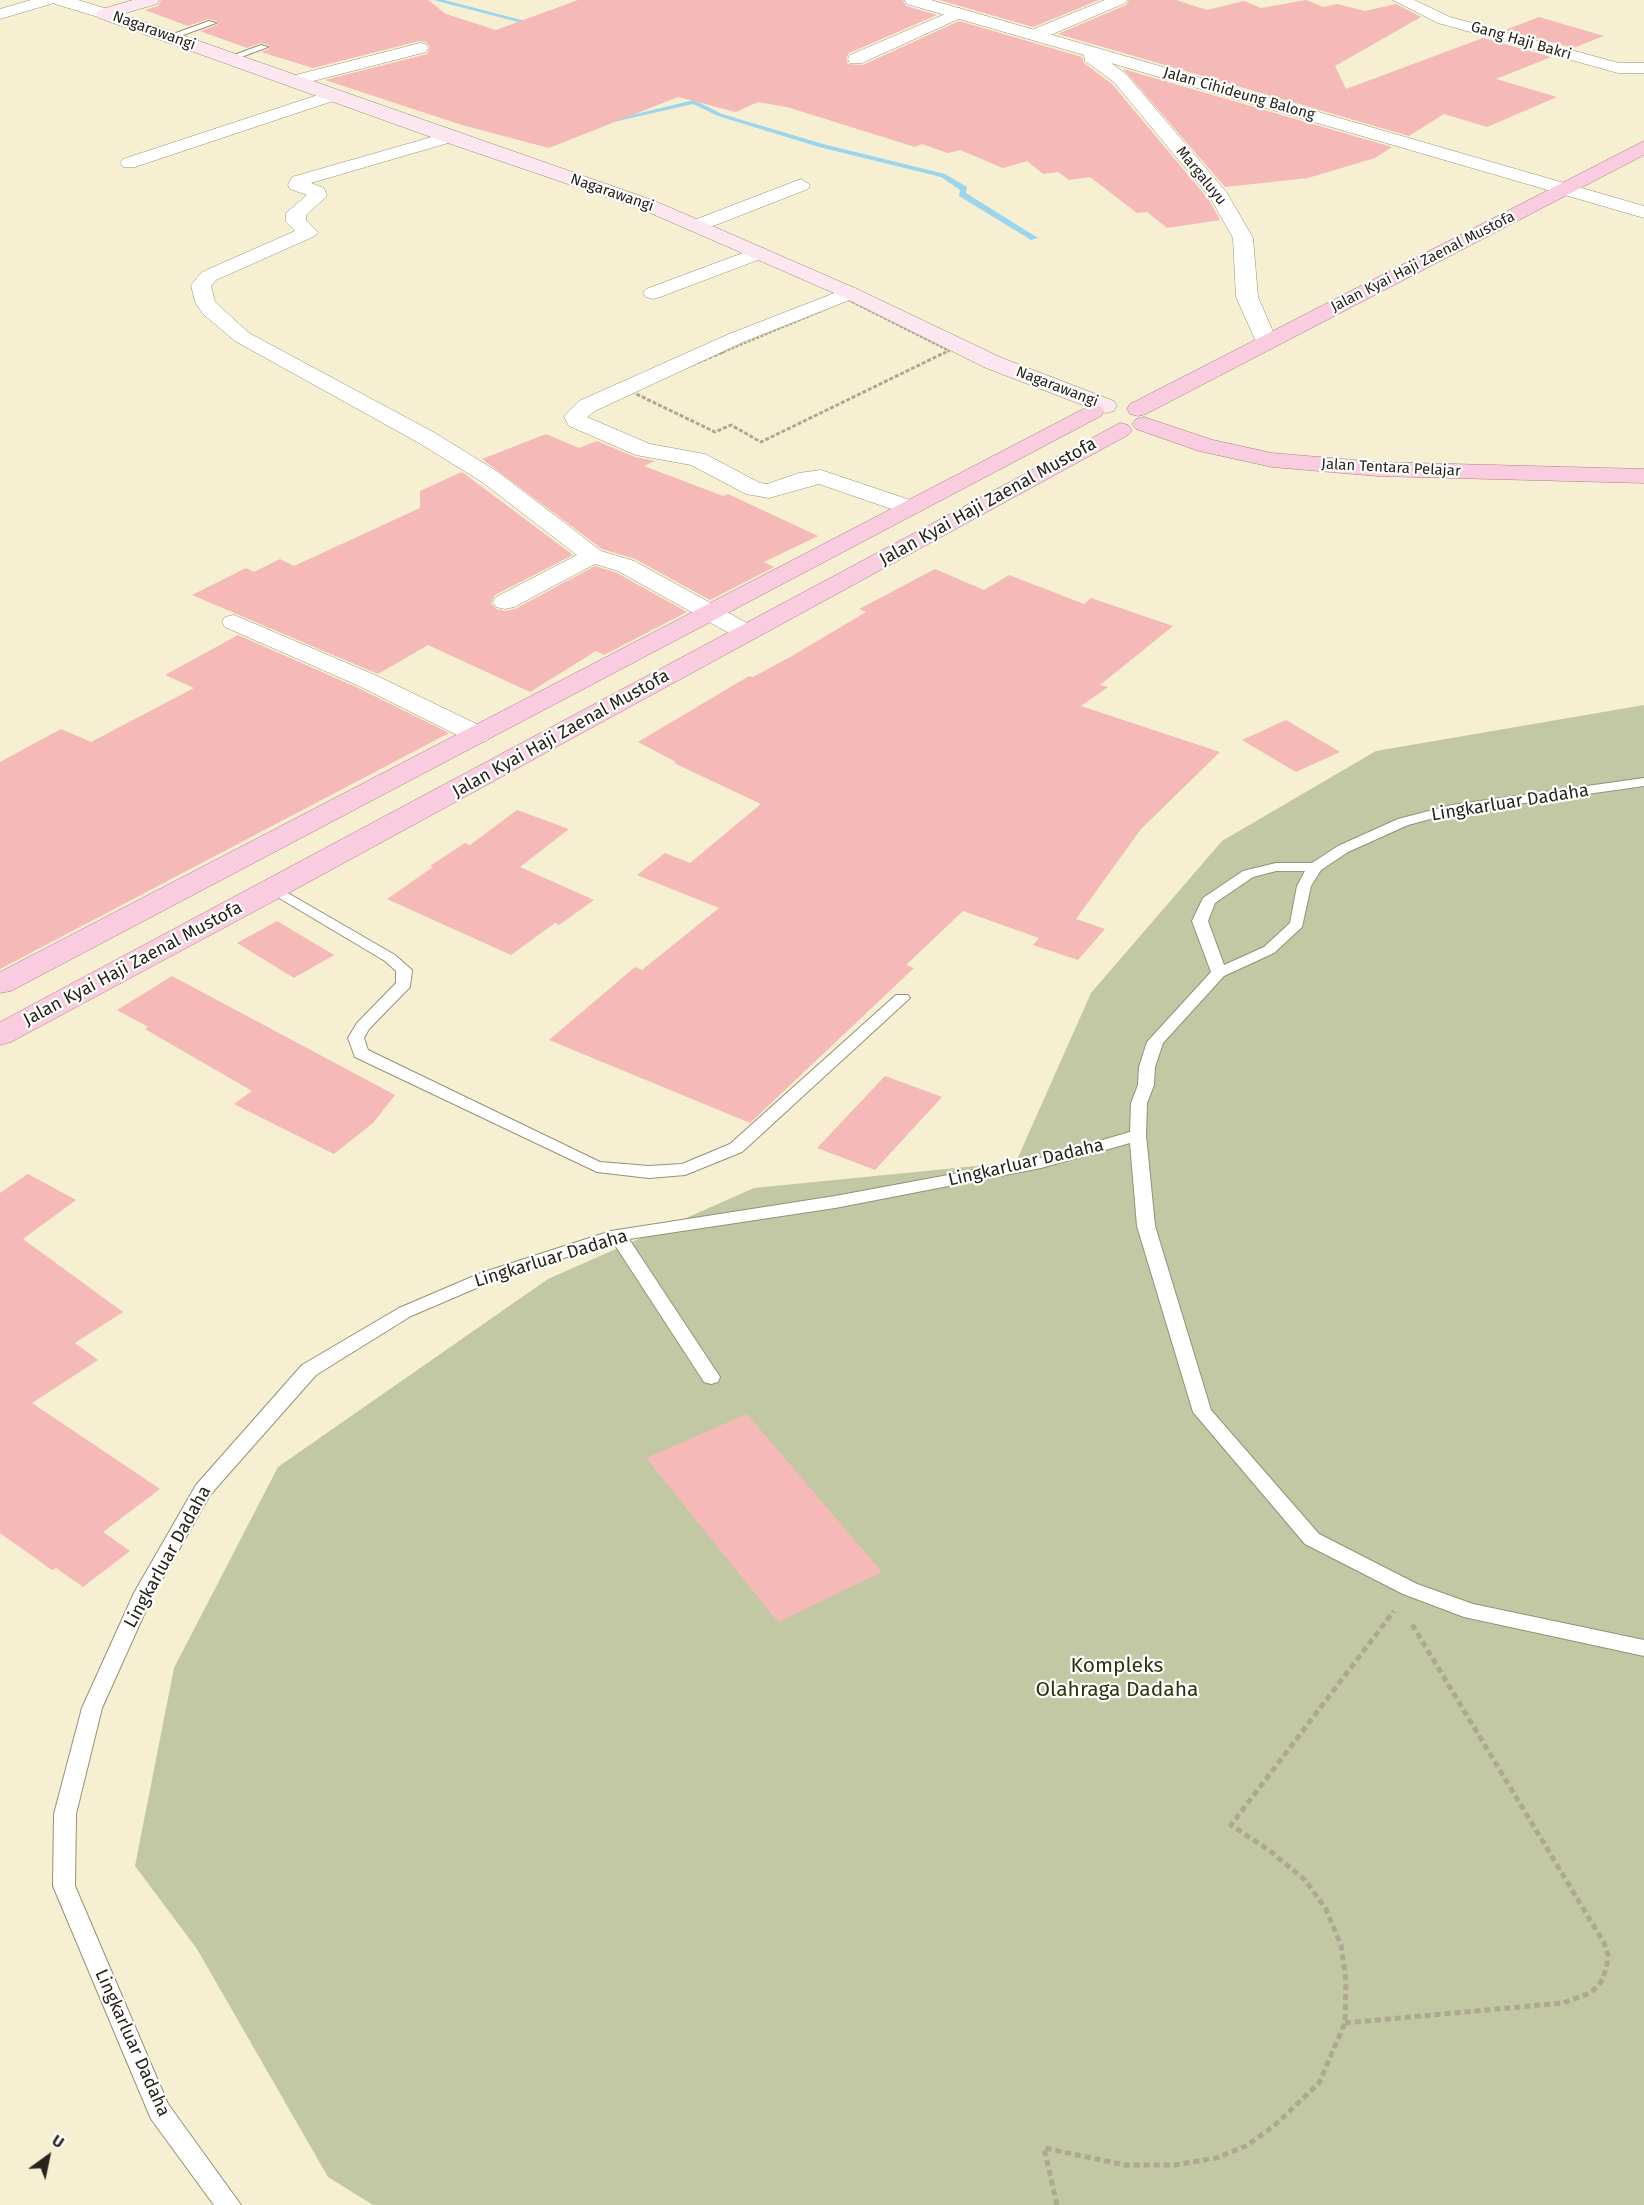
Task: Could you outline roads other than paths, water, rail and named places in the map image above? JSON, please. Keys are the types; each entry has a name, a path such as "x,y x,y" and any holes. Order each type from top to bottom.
{"main road":[{"path":"105,14 151,0"},
{"name":"Nagarawangi","path":"105,14 449,137 648,205 850,293 994,363 1100,409"},
{"name":"Jalan Kyai Haji Zaenal Mustofa","path":"0,1035 1120,430 1266,341 1644,147"},
{"name":"Jalan Tentara Pelajar","path":"1100,409 1122,405 1207,446 1272,460 1377,469 1644,476"},
{"path":"1100,409 1091,416 1099,425 1120,430"},
{"name":"Jalan Kyai Haji Zaenal Mustofa","path":"0,984 271,844 908,507 1100,409"},
{"path":"271,844 311,869"}],"street":[{"path":"0,14 48,0"},
{"path":"61,0 105,14"},
{"name":"Jalan Cihideung Balong","path":"913,0 1644,212"},
{"path":"1035,35 1119,0"},
{"name":"Gang Haji Bakri","path":"1401,0 1444,20 1618,68 1644,68"},
{"path":"856,59 959,13"},
{"name":"Margaluyu","path":"1075,46 1120,78 1220,197 1243,238 1247,297 1266,341"},
{"path":"294,81 420,48"},
{"path":"129,163 333,94"},
{"path":"449,137 299,181 297,185 318,194 317,198 296,213 296,222 308,232 217,272 201,285 210,310 242,337 427,438 490,477 593,556 626,566 747,633"},
{"path":"696,226 801,185"},
{"path":"653,294 759,253"},
{"path":"850,293 736,338 578,410 574,416 577,421 644,450 697,459 754,489 769,491 807,478 821,477 908,507"},
{"path":"505,602 593,556"},
{"path":"234,622 366,680 478,735"}],"lane":[{"path":"169,37 212,22"},
{"path":"230,58 264,47"},
{"name":"Lingkarluar Dadaha","path":"1315,867 1343,849 1378,832 1403,822 1452,809 1644,782"},
{"path":"1219,973 1200,921 1208,901 1248,874 1276,867 1315,867"},
{"path":"1315,867 1304,886 1297,924 1269,950 1219,973 1155,1042 1147,1067 1146,1085 1139,1103 1137,1135 1146,1226 1202,1412 1312,1539 1405,1596 1644,1648"},
{"path":"274,889 390,958 404,970 404,984 363,1026 356,1038 361,1053 597,1167 649,1172 685,1169 736,1148 902,998"},
{"name":"Lingkarluar Dadaha","path":"229,2205 159,2111 64,1886 64,1814 92,1708 141,1599 203,1490 309,1370 405,1312 487,1277 617,1235 835,1202 1041,1163 1137,1135"},
{"path":"617,1235 711,1377"}],"waterway":[{"path":"436,0 534,24"},
{"path":"618,119 694,102 720,115 821,146 943,175 964,189 962,194 1034,238"}],"park label":[{"name":"Kompleks Olahraga Dadaha","path":"1117,1678"}]}
